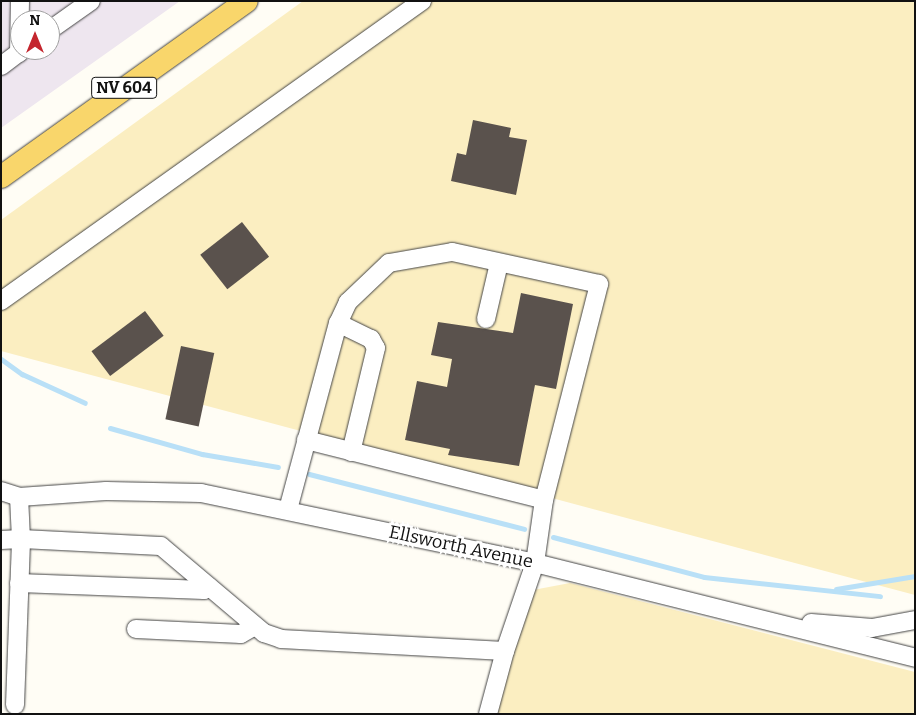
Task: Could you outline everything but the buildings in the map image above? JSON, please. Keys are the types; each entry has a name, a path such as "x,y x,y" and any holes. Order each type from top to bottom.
{"main road":[{"name":"NV 604","path":"1,178 247,1"}],"street":[{"path":"60,23 90,1"},
{"path":"1,301 422,1"},
{"path":"288,509 338,323 348,302 389,263 452,252 599,284 544,500 535,563 505,651 488,714"},
{"path":"486,319 500,263"},
{"path":"338,323 371,339 376,348 351,452"},
{"path":"306,440 544,500"},
{"name":"Ellsworth Avenue","path":"1,491 20,497 106,491 201,493 288,509 535,563 915,658"},
{"path":"15,705 21,539 20,497"},
{"path":"1,540 21,539 152,544 208,586 255,626 281,639 505,651"},
{"path":"19,583 204,590 208,586"},
{"path":"761,619 872,628 915,620"},
{"path":"136,629 241,634 255,626"}],"shaded area":[{"path":"1,1 180,1 1,128"}],"sand":[{"path":"303,1 915,1 915,595 1,351 1,220"},
{"path":"570,583 915,672 915,714 493,714 533,590"}],"waterway":[{"path":"1,359 22,374 85,403"},
{"path":"110,428 202,454 278,467"},
{"path":"309,474 524,529"},
{"path":"553,537 704,577 880,596"},
{"path":"836,589 915,576"}]}
